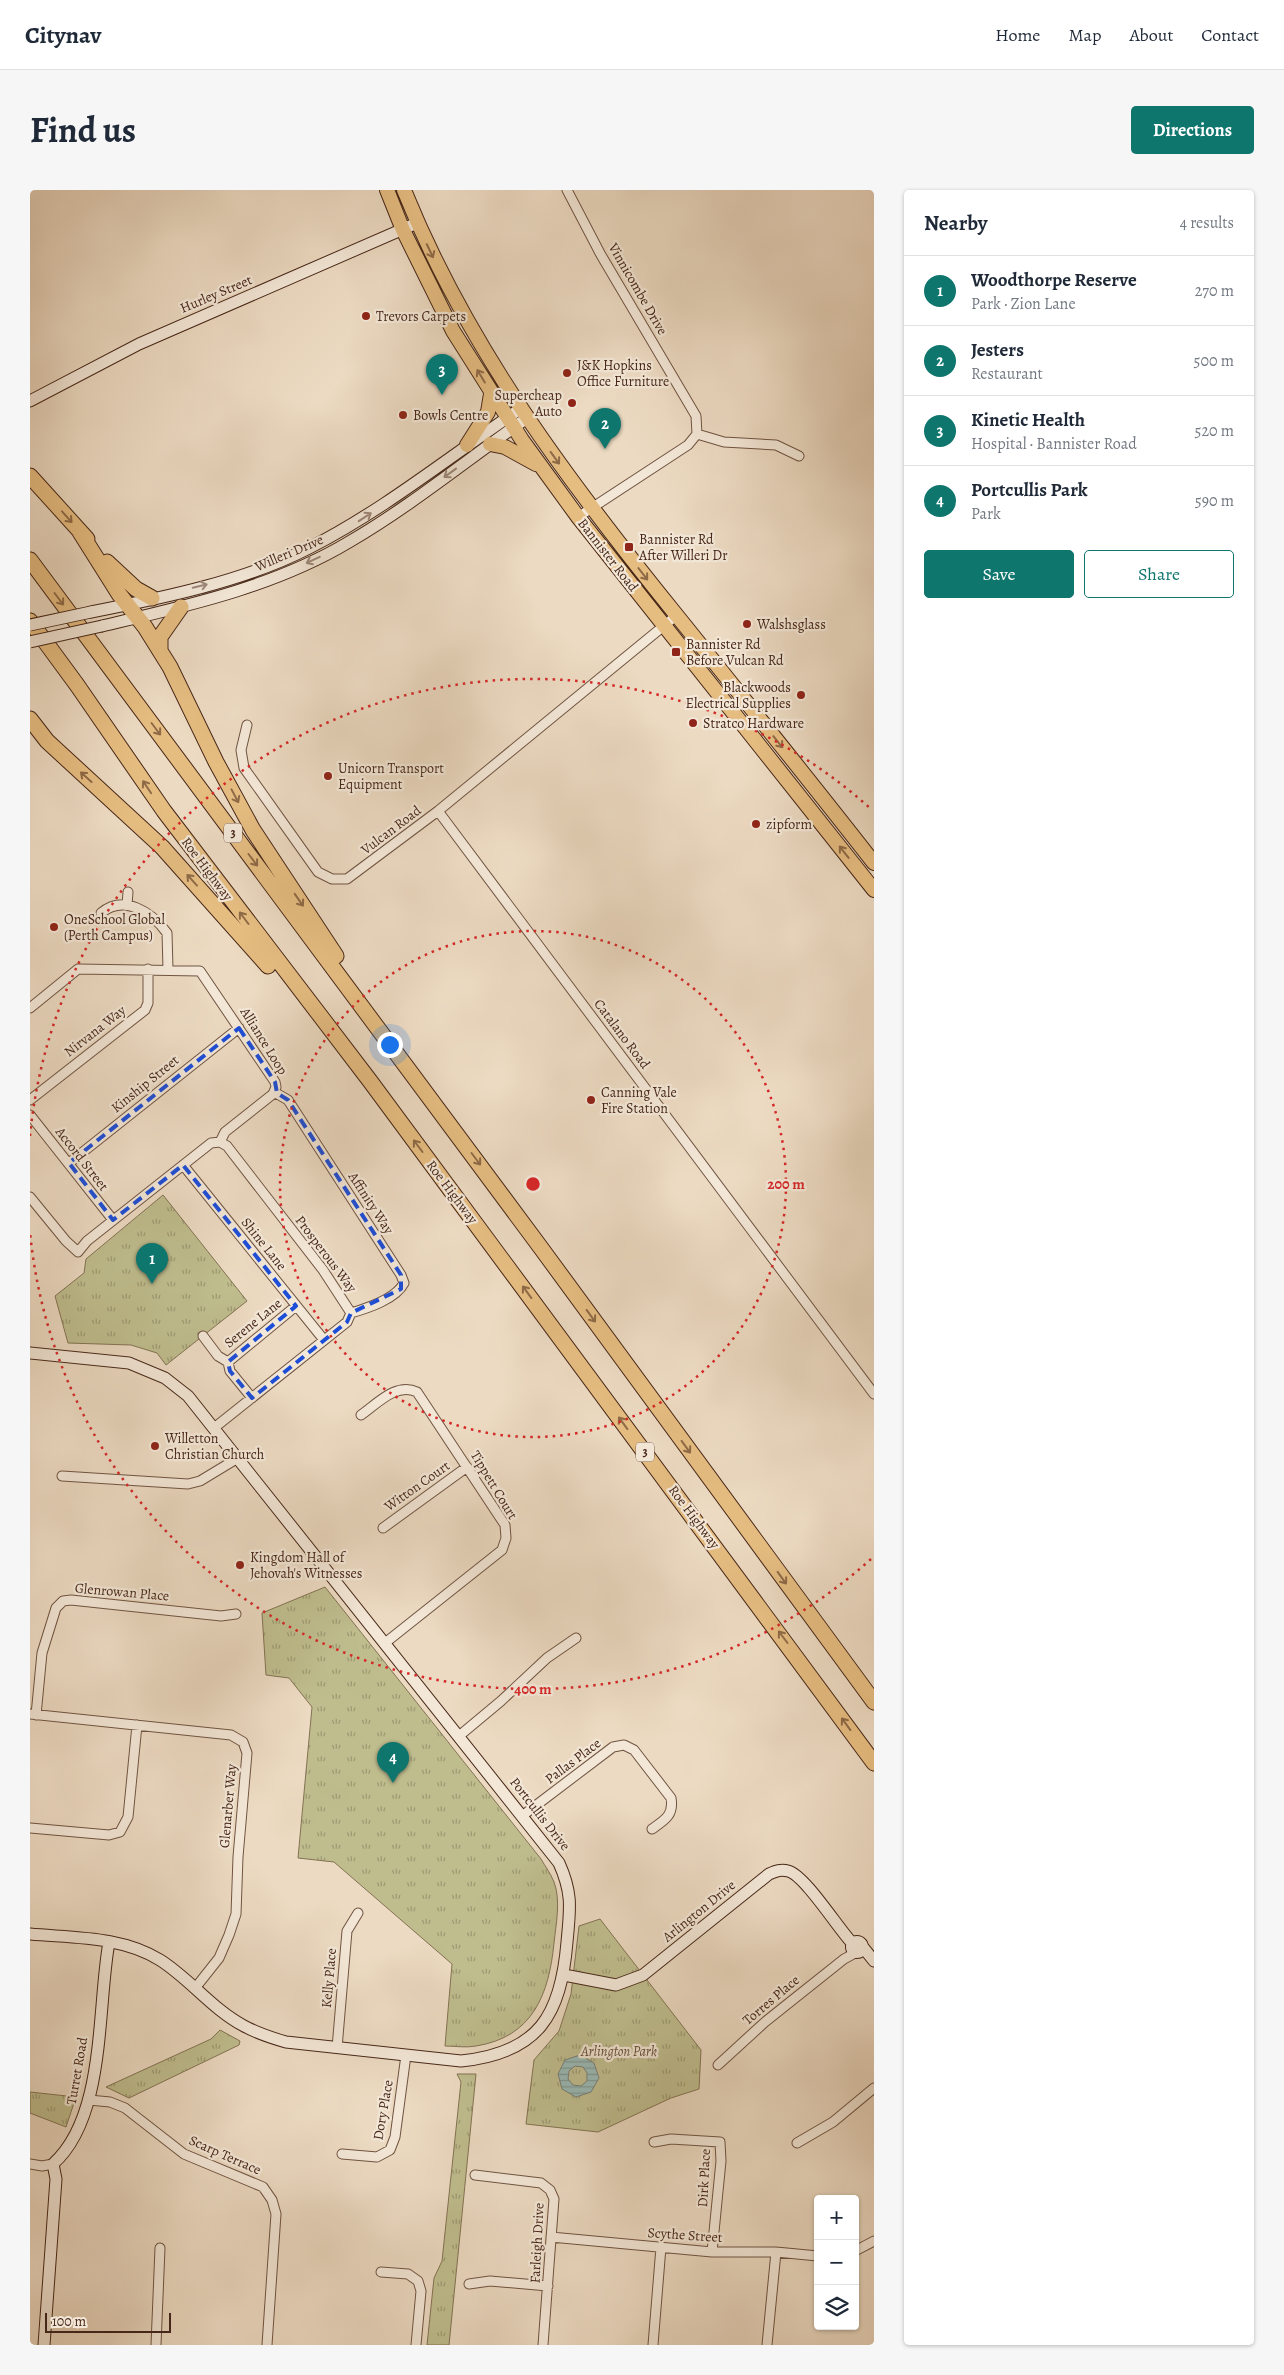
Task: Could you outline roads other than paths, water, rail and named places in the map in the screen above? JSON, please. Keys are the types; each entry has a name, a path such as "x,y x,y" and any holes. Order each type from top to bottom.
{"highway":[{"path":"30,476 116,573 136,589 152,598"},
{"path":"80,532 127,604 160,650 188,699 216,762 253,830 436,1106"},
{"name":"3","path":"30,560 436,1106 874,1702"},
{"path":"160,650 160,637 181,607"},
{"name":"Roe Highway","path":"30,621 77,685 164,811 370,1081 874,1763"},
{"path":"30,719 46,741 162,847 260,955 316,1026 370,1081"}],"main road":[{"name":"Bannister Road","path":"388,190 403,230 453,331 510,422 578,517 874,890"},
{"name":"Bannister Road","path":"404,190 417,224 469,326 523,413 592,508 874,864"},
{"path":"467,446 488,412 491,394"},
{"path":"490,444 505,446 541,466"}],"street":[{"name":"Vinnicombe Drive","path":"567,190 601,255 696,416 697,434"},
{"name":"Hurley Street","path":"30,401 139,344 417,224"},
{"name":"Willeri Drive","path":"30,626 248,574 308,549 352,525 467,446 523,413"},
{"name":"Willeri Drive","path":"30,642 222,596 263,582 312,561 349,542 412,501 490,444 510,422"},
{"path":"578,517 688,445 697,434 724,442 776,445 799,456"},
{"name":"Vulcan Road","path":"247,725 241,750 244,768 318,872 332,879 348,879 438,811 677,615"},
{"name":"Catalano Road","path":"438,811 874,1394"},
{"path":"127,906 128,892"},
{"path":"101,913 108,908 127,906 136,906 145,911 167,933 168,969"},
{"name":"Alliance Loop","path":"30,1008 78,969 200,971 275,1082 274,1092 225,1132 220,1142 211,1143 87,1241 78,1252 66,1242 30,1197"},
{"name":"Nirvana Way","path":"30,1100 145,1010 148,1003 148,969"},
{"name":"Kinship Street","path":"68,1163 240,1028"},
{"name":"Affinity Way","path":"274,1092 288,1100 401,1275 404,1283 401,1289 392,1296 351,1313"},
{"name":"Accord Street","path":"30,1115 113,1220"},
{"name":"Prosperous Way","path":"214,1428 347,1322 351,1313 323,1270 227,1146 220,1142"},
{"name":"Shine Lane","path":"183,1165 324,1340"},
{"name":"Serene Lane","path":"228,1362 296,1306"},
{"path":"203,1336 218,1356 228,1362 230,1371 252,1398"},
{"name":"Portcullis Drive","path":"30,1353 128,1363 153,1372 188,1396 559,1864 568,1884 571,1904 564,1975 557,2000 542,2025 528,2039 507,2051 486,2058 461,2061 286,2042 262,2035 232,2018 159,1959 129,1946 109,1942 30,1934"},
{"name":"Tippett Court","path":"361,1415 398,1389 411,1389 422,1397 504,1525 506,1538 502,1550 385,1643"},
{"path":"62,1476 188,1484 200,1481 238,1458"},
{"name":"Witton Court","path":"383,1528 467,1467"},
{"name":"Glenrowan Place","path":"33,1714 42,1653 56,1608 63,1602 71,1600 221,1616 236,1614"},
{"path":"459,1736 501,1701 547,1658 576,1638"},
{"name":"Glenarber Way","path":"33,1714 231,1735 243,1742 247,1753 238,1857 236,1914 230,1935 218,1958 196,1987"},
{"path":"30,1828 109,1836 120,1832 128,1818 137,1725"},
{"name":"Pallas Place","path":"522,1816 613,1747 624,1745 634,1750 671,1798 673,1808 669,1817 652,1829"},
{"name":"Arlington Drive","path":"564,1975 616,1985 643,1976 769,1874 780,1870 790,1871 797,1877 835,1919 857,1947 874,1963"},
{"name":"Kelly Place","path":"337,2048 347,1930 358,1913"},
{"name":"Turret Road","path":"53,2164 66,2152 75,2139 89,2100 109,1942"},
{"name":"Torres Place","path":"718,2065 765,2022 857,1947"},
{"name":"Dory Place","path":"342,2154 377,2158 390,2150 395,2137 406,2055"},
{"path":"798,2142 833,2122 874,2088"},
{"name":"Scarp Terrace","path":"89,2100 110,2102 125,2108 184,2154 263,2187 272,2200 276,2214 267,2345"},
{"name":"Dirk Place","path":"654,2142 671,2139 720,2142 721,2161 712,2252"},
{"path":"30,2164 42,2166 53,2164 56,2179 44,2345 51,2345"},
{"name":"Farleigh Drive","path":"475,2175 541,2184 550,2190 554,2199 543,2345"},
{"name":"Scythe Street","path":"551,2237 712,2252 776,2252 814,2256"},
{"path":"859,2249 874,2241"},
{"path":"653,2345 661,2247"},
{"path":"156,2345 160,2248"},
{"path":"767,2345 776,2252"},
{"path":"381,2272 408,2274 418,2281 421,2291 416,2345"},
{"path":"469,2284 490,2281 548,2286"}],"water":[{"path":"580,2055 594,2063 599,2078 591,2092 576,2097 562,2089 558,2074 565,2060","holes":["575,2066 583,2067 587,2073 587,2081 581,2086 573,2085 568,2079 569,2071"]}],"place":[{"name":"Trevors Carpets","path":"366,316"},
{"name":"J&K Hopkins Office Furniture","path":"567,373"},
{"name":"Kinetic Health","path":"442,395"},
{"name":"Supercheap Auto","path":"572,403"},
{"name":"Bowls Centre","path":"403,415"},
{"name":"Jesters","path":"605,449"},
{"name":"Bannister Rd After Willeri Dr","path":"629,547"},
{"name":"Walshsglass","path":"747,624"},
{"name":"Bannister Rd Before Vulcan Rd","path":"676,652"},
{"name":"Blackwoods Electrical Supplies","path":"801,695"},
{"name":"Stratco Hardware","path":"693,723"},
{"name":"Unicorn Transport Equipment","path":"328,776"},
{"name":"zipform","path":"756,824"},
{"name":"OneSchool Global (Perth Campus)","path":"54,927"},
{"name":"Canning Vale Fire Station","path":"591,1100"},
{"name":"Woodthorpe Reserve","path":"152,1284"},
{"name":"Willetton Christian Church","path":"155,1446"},
{"name":"Kingdom Hall of Jehovah's Witnesses","path":"240,1565"},
{"name":"Portcullis Park","path":"393,1783"}],"park label":[{"name":"Arlington Park","path":"619,2051"}]}
